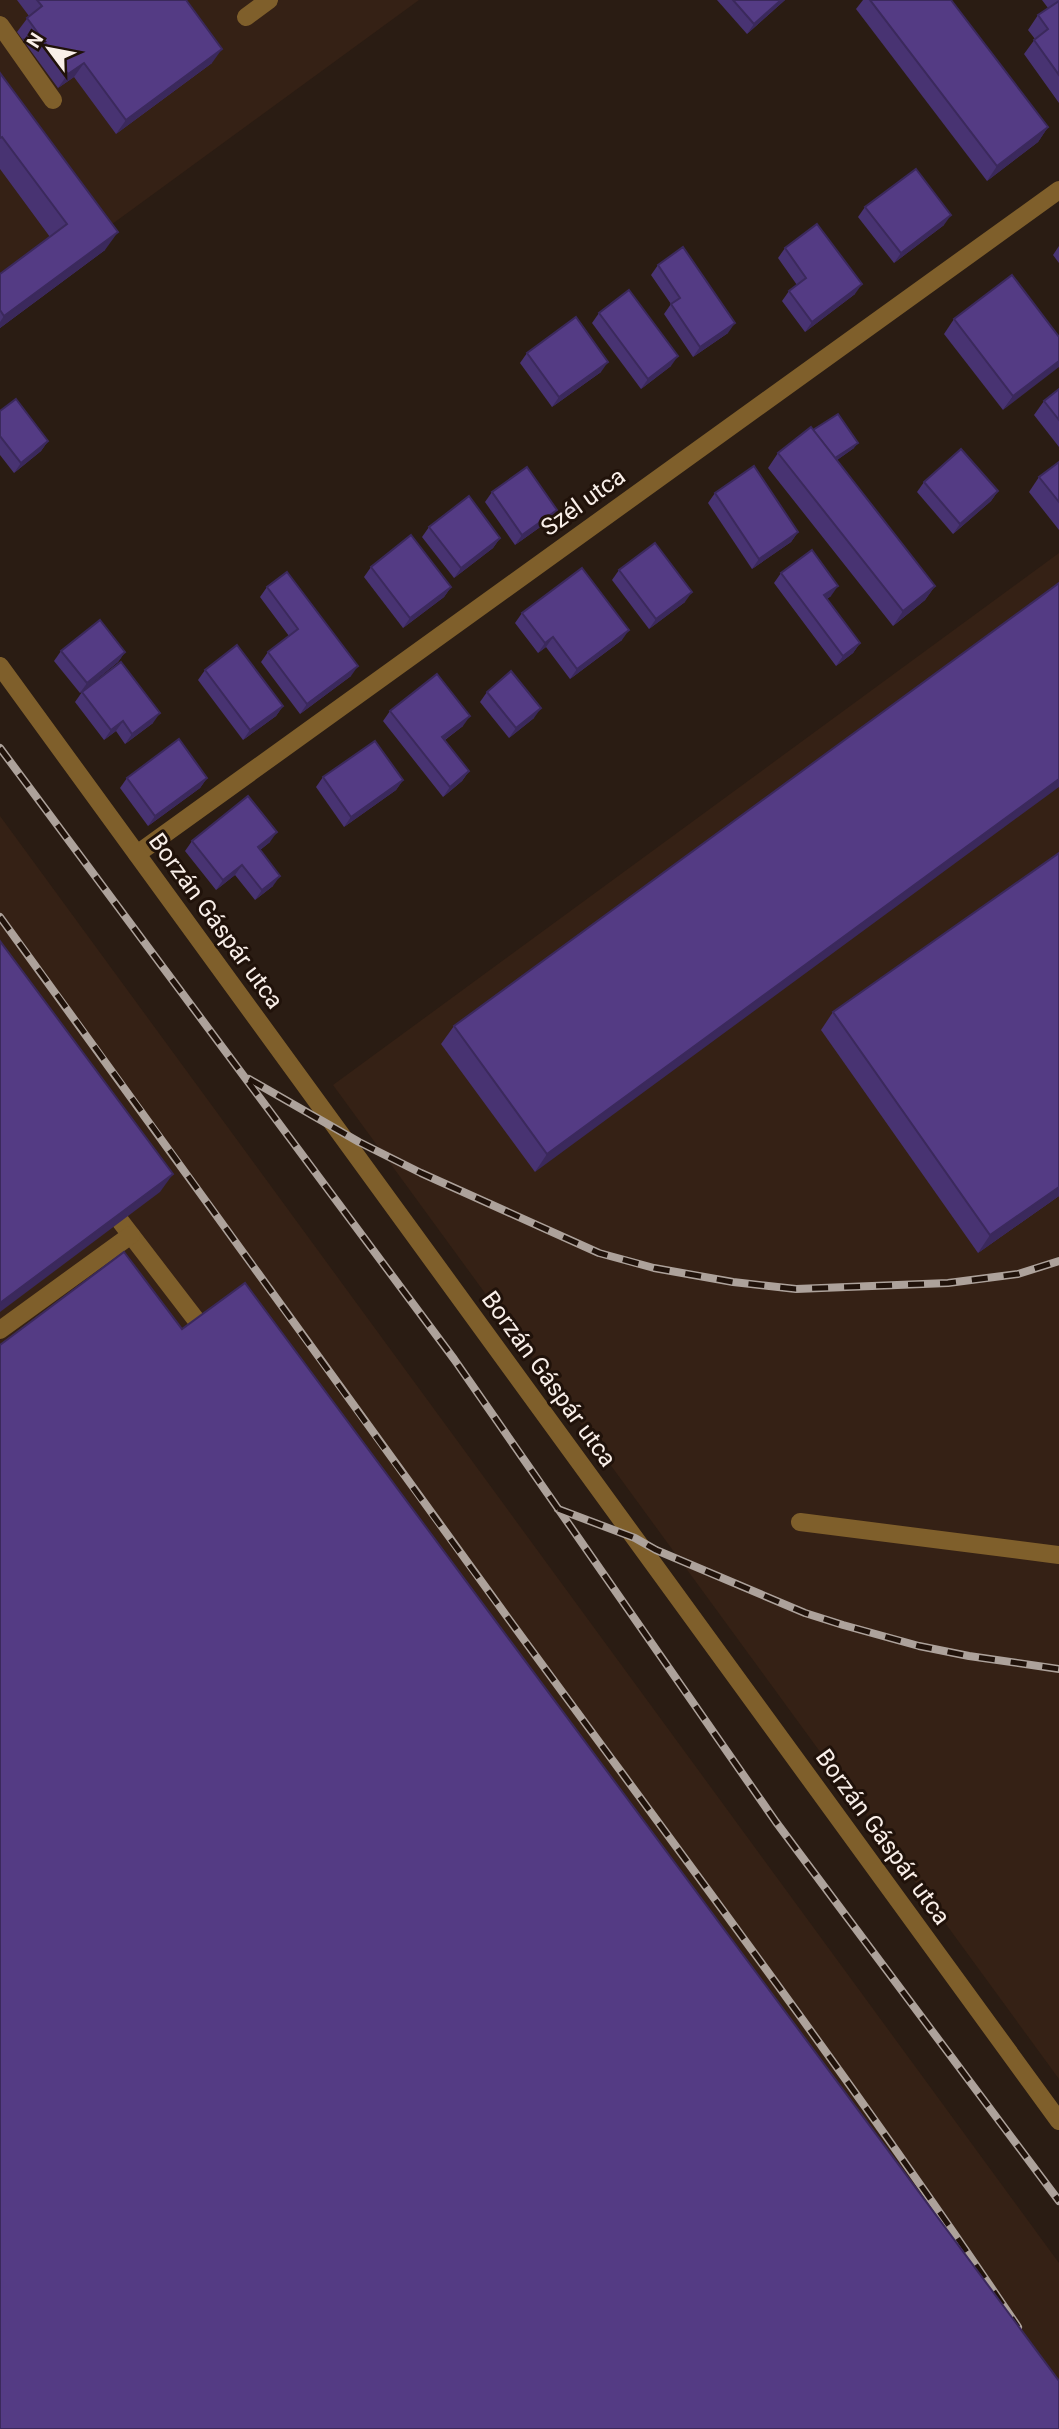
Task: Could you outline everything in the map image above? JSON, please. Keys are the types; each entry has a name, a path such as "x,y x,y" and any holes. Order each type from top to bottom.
{"street":[{"path":"246,17 269,0"},
{"path":"0,25 53,100"},
{"name":"Szél utca","path":"136,854 1059,190"},
{"name":"Borzán Gáspár utca","path":"0,666 1059,2120"},
{"path":"0,1330 126,1228 200,1325"},
{"path":"800,1522 1059,1555"}],"shaded area":[{"path":"0,0 419,0 0,306"},
{"path":"1059,553 1059,2079 333,1085"},
{"path":"0,816 1059,2263 1059,2429 0,2429"}],"building":[{"path":"37,0 186,0 222,49 126,120 84,63 68,74 27,18 42,6"},
{"path":"733,0 781,0 754,24"},
{"path":"870,0 951,0 1048,127 997,166"},
{"path":"1059,1 1059,75 1034,40 1048,29 1038,15"},
{"path":"0,73 118,232 4,316 0,310 0,274 67,224 2,137 0,138"},
{"path":"916,169 951,215 901,253 865,207"},
{"path":"817,224 862,284 812,322 789,291 806,278 785,248"},
{"path":"683,247 735,323 700,347 671,304 680,298 658,265"},
{"path":"1012,275 1059,337 1059,361 1013,396 954,319"},
{"path":"629,290 678,356 648,379 599,313"},
{"path":"576,317 608,362 559,397 527,353"},
{"path":"1059,389 1059,420 1044,401"},
{"path":"16,399 48,441 21,463 0,436 0,411"},
{"path":"838,414 858,443 835,458 813,430"},
{"path":"811,427 935,586 903,611 778,453"},
{"path":"961,449 998,491 960,524 924,482"},
{"path":"1059,462 1059,502 1039,477"},
{"path":"754,466 798,532 759,559 715,493"},
{"path":"527,467 557,510 522,535 492,492"},
{"path":"469,496 500,538 461,568 429,527"},
{"path":"411,535 451,587 410,618 371,567"},
{"path":"655,543 692,592 656,619 619,570"},
{"path":"812,550 838,586 824,595 860,643 843,656 781,573"},
{"path":"582,568 629,630 577,669 553,637 545,643 522,613"},
{"path":"287,572 358,666 307,704 268,652 298,629 267,587"},
{"path":"1059,583 1059,779 547,1154 454,1026"},
{"path":"100,620 125,652 87,683 61,651"},
{"path":"237,645 283,706 250,730 205,670"},
{"path":"121,662 160,713 132,734 123,721 111,730 82,692"},
{"path":"511,671 541,708 516,728 487,692"},
{"path":"437,674 470,716 442,737 469,771 450,787 390,711"},
{"path":"179,739 207,778 155,816 127,778"},
{"path":"375,741 403,780 351,817 323,777"},
{"path":"248,796 277,832 258,847 280,876 262,890 242,865 223,880 192,841"},
{"path":"1059,853 1059,1187 990,1235 833,1012"},
{"path":"0,941 173,1174 0,1303"},
{"path":"124,1252 182,1329 245,1283 1059,2381 1059,2429 0,2429 0,1345"}],"railway":[{"path":"0,748 454,1359 776,1822 1059,2201"},
{"path":"0,917 444,1531 831,2059 1018,2327"},
{"path":"249,1079 359,1142 421,1173 599,1253 654,1268 733,1282 796,1289 948,1283 1018,1274 1059,1261"},
{"path":"558,1509 635,1538 656,1550 805,1613 919,1646 1059,1669"}]}
